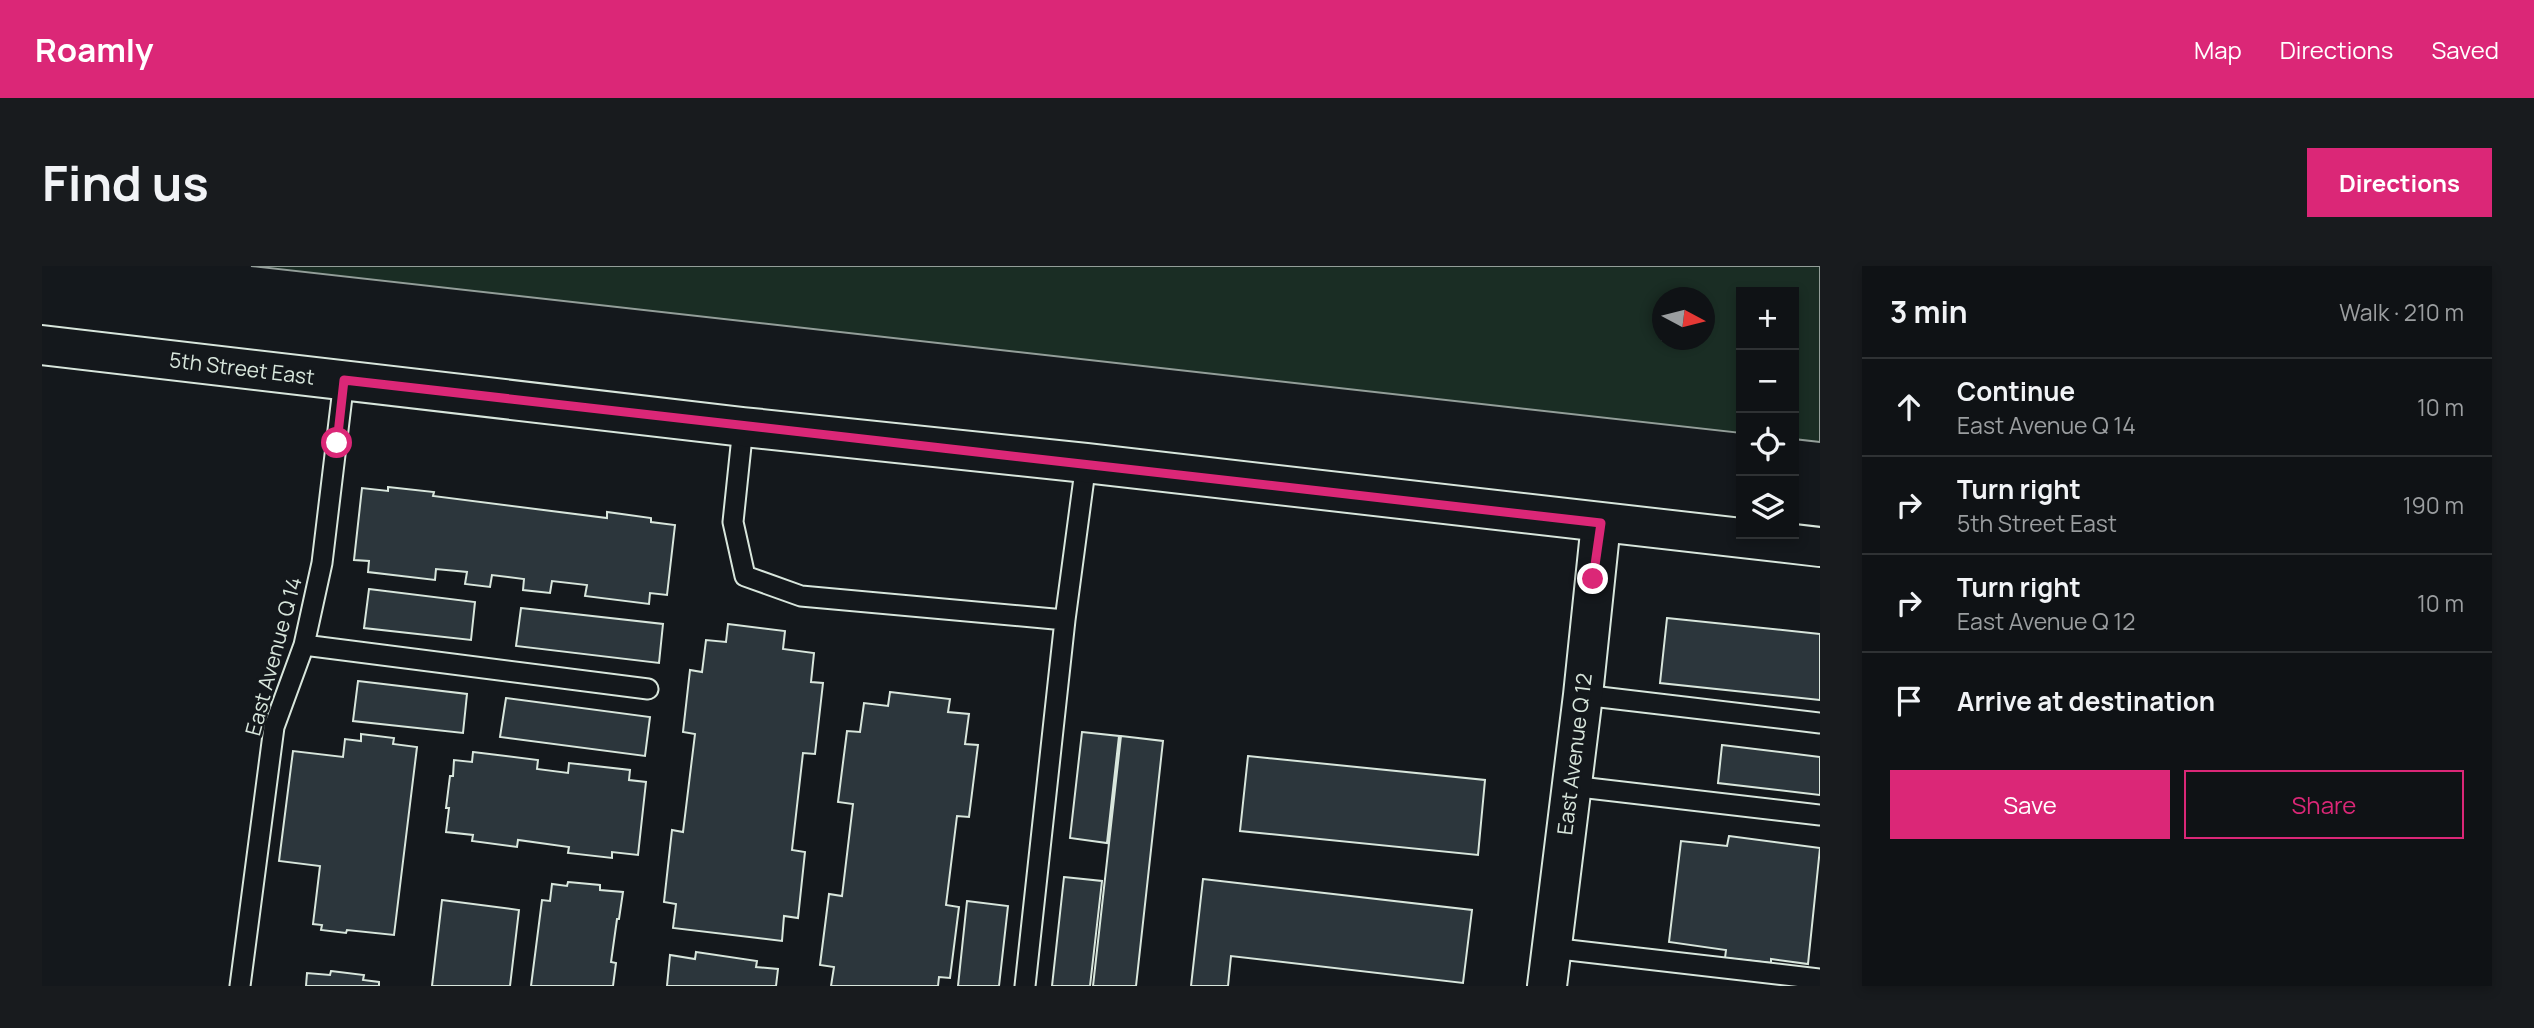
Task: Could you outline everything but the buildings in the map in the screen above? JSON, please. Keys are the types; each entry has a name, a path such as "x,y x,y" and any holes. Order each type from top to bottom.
{"street":[{"name":"5th Street East","path":"42,345 743,427 1086,463 1820,547"},
{"name":"East Avenue Q 12","path":"1547,986 1601,523"}],"lane":[{"name":"East Avenue Q 14","path":"240,986 274,727 304,645 322,563 344,380"},
{"path":"743,427 733,522 745,576 801,596 1065,620"},
{"path":"1025,986 1065,620 1086,463"},
{"path":"304,645 648,689"},
{"path":"1583,695 1820,723"},
{"path":"1571,786 1820,815"},
{"path":"1551,948 1820,979"}],"green space":[{"path":"251,266 1820,266 1820,442 1799,440 1799,287 1736,287 1736,432"}],"route":[{"path":"337,443 344,380 1601,523 1593,579"}]}
